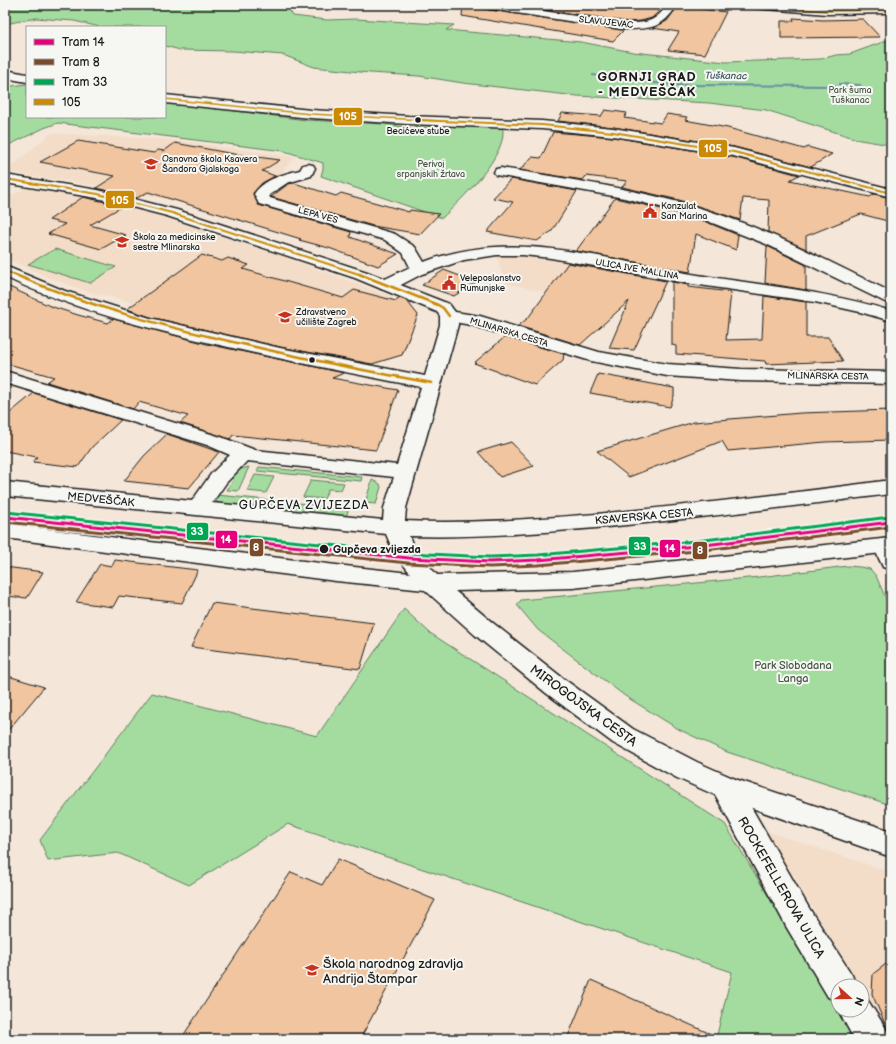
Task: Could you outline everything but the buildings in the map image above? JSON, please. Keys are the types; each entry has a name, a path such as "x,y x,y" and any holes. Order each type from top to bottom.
{"street":[{"name":"SLAVUJEVAC","path":"484,5 621,26 638,26 657,24 666,17 672,5"},
{"path":"755,5 827,11 891,10"},
{"path":"5,74 26,78"},
{"path":"166,99 304,114 542,125 613,132 734,152 891,193"},
{"name":"LEPA VES","path":"308,168 306,173 287,178 269,186 261,194 264,201 390,237 409,250 419,268"},
{"path":"501,172 623,193 697,212 766,237 891,298"},
{"name":"MLINARSKA CESTA","path":"5,179 98,194 158,209 293,252 387,285 443,308 449,316 474,320 554,346 597,356 667,370 741,375 891,378"},
{"name":"ULICA IVE MALLINA","path":"387,285 419,268 453,258 495,251 513,250 549,253 687,278 822,298 866,308 891,316"},
{"path":"5,271 62,297 121,315 189,333 270,351 432,383"},
{"path":"431,583 404,551 395,528 394,518 404,472 449,325 449,316"},
{"path":"5,377 214,441 244,453 259,457 404,472"},
{"path":"244,453 212,484 198,508 395,528"},
{"name":"KSAVERSKA CESTA","path":"395,528 465,530 534,526 685,513 891,487"},
{"name":"MEDVEŠČAK","path":"5,489 198,508"},
{"path":"5,531 329,572 431,583 573,580 889,551"},
{"name":"MIROGOJSKA CESTA","path":"431,583 484,629 555,686 623,736 686,770 725,787 891,844"},
{"name":"ROCKEFELLEROVA ULICA","path":"725,787 798,918 835,978"},
{"path":"860,1018 873,1039"}],"shaded area":[{"name":"Osnovna škola Ksavera Šandora Gjalskoga","path":"51,133 173,140 295,157 265,192 240,196 213,195 193,206 130,191 5,172"},
{"name":"Škola za medicinske sestre Mlinarska","path":"26,188 102,200 154,214 288,258 393,297 362,332 193,317 85,291 47,277 13,262 5,256 5,198"},
{"path":"525,254 586,265 566,297 505,283 496,255"},
{"path":"766,831 891,872 891,1038 870,1003 870,978 855,978"}],"green space":[{"name":"Park šuma Tuškanac","path":"5,5 290,6 287,6 293,16 327,20 356,19 454,25 446,30 581,42 633,52 726,62 821,59 836,55 850,54 891,39 891,145 860,140 766,110 709,103 577,96 463,83 419,76 314,67 283,55 233,51 180,50 166,46 166,26 96,26 74,21 36,18 5,24"},
{"name":"Perivoj srpanjskih žrtava","path":"26,84 26,118 166,118 166,102 306,120 385,124 410,128 443,126 502,126 503,137 492,162 471,188 442,218 321,176 323,163 284,151 58,123 11,144 5,143 5,87"},
{"path":"55,249 116,267 90,283 28,264"},
{"path":"249,467 238,491 227,490 234,479 230,478 237,470"},
{"path":"259,467 362,477 361,481 257,471"},
{"path":"255,475 274,477 266,493 247,491"},
{"path":"311,480 344,483 341,490 328,489 324,499 303,497"},
{"path":"372,480 380,484 381,487 376,504 365,503"},
{"path":"217,495 349,508 346,517 221,504 216,501"},
{"name":"Park Slobodana Langa","path":"848,566 870,569 876,576 891,610 891,805 727,752 680,730 625,696 538,630 517,605 521,600 759,577"},
{"path":"404,609 430,633 725,824 830,999 830,1018 841,1018 854,1039 716,1039 732,972 288,824 189,885 118,853 48,861 40,840 152,693 317,736"}],"waterway":[{"name":"Tuškanac","path":"593,75 672,85 835,86"},
{"name":"Tuškanac","path":"840,84 860,85"}],"tram line":[{"name":"33","path":"6,512 409,553 490,557 538,555 696,541 890,517"},
{"name":"14","path":"5,517 409,558 490,562 538,560 697,546 891,522"},
{"name":"8","path":"5,522 408,563 490,567 538,565 697,551 891,527"}],"transit line":[{"name":"105","path":"755,5 827,11 891,10"},
{"name":"105","path":"166,99 311,114 408,120 542,125 613,132 734,152 891,193"},
{"name":"105","path":"5,179 98,194 172,213 361,275 438,305 443,308 449,316"},
{"name":"105","path":"5,271 63,295 153,323 361,370 432,383"}],"place":[{"name":"Becićeve stube","path":"418,120"},
{"name":"Osnovna škola Ksavera Šandora Gjalskoga","path":"151,164"},
{"name":"Konzulat San Marina","path":"650,211"},
{"name":"Škola za medicinske sestre Mlinarska","path":"122,242"},
{"name":"Veleposlanstvo Rumunjske","path":"449,283"},
{"name":"Zdravstveno učilište Zagreb","path":"285,317"},
{"name":"Gupčeva zvijezda","path":"324,549"},
{"name":"Škola narodnog zdravlja Andrija Štampar","path":"312,970"}],"district":[{"name":"GORNJI GRAD - MEDVEŠČAK","path":"647,84"},
{"name":"GUPČEVA ZVIJEZDA","path":"304,505"}]}
